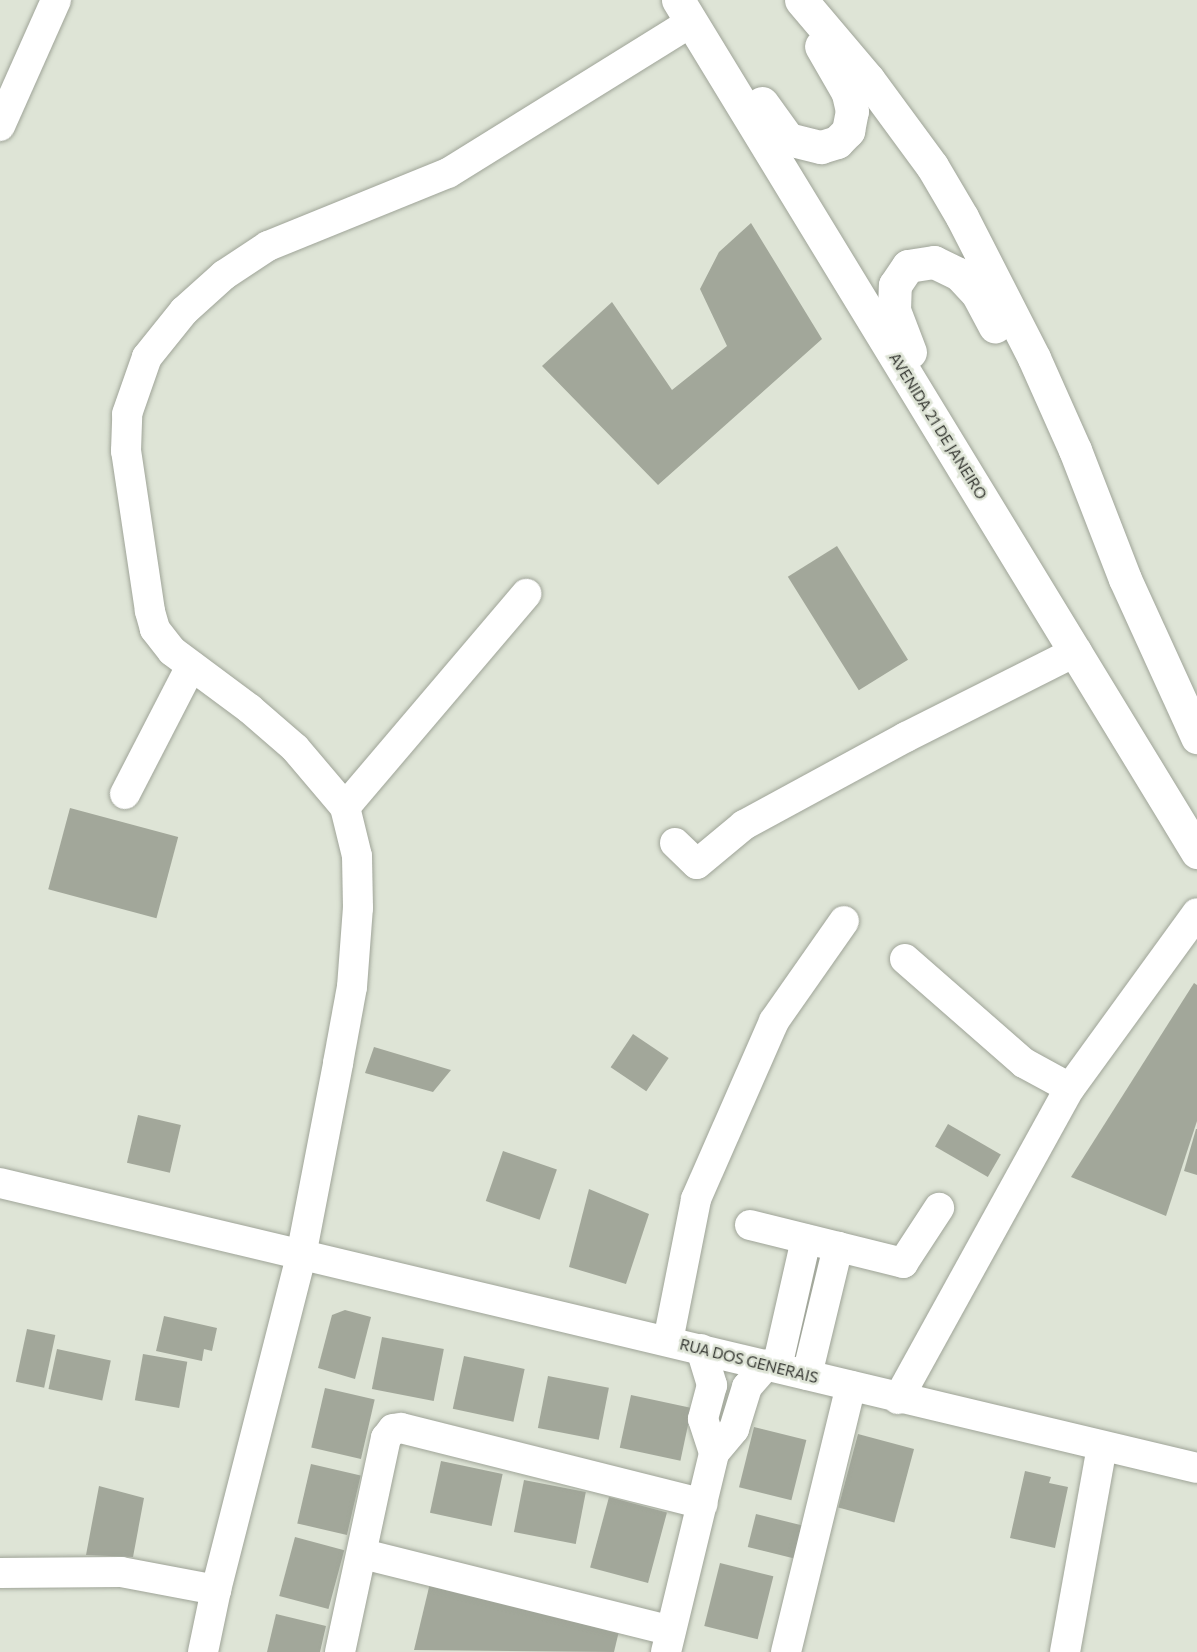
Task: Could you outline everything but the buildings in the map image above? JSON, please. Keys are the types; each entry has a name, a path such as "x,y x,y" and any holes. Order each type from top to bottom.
{"main road":[{"path":"689,7 742,72 788,139 821,147 837,142 848,131 852,111 848,93 813,30 789,0"},
{"path":"801,0 868,79 932,166 962,217 1034,358 1075,450 1125,579"},
{"name":"AVENIDA 21 DE JANEIRO","path":"689,7 1197,852"},
{"path":"1057,619 902,335 894,310 895,285 908,266 934,262 959,274 977,293 1125,579 1197,737"}],"street":[{"path":"0,126 56,0"},
{"path":"203,1652 216,1590 301,1256 352,987 358,908 357,856 345,807 295,748 250,709 172,651 155,629 135,520 126,452 127,414 147,357 183,311 224,275 268,246 448,173 689,7"},
{"path":"345,807 526,594"},
{"path":"675,843 697,864 753,820 906,737 1077,651"},
{"path":"125,794 192,666"},
{"path":"898,1399 1070,1088 1197,913"},
{"path":"668,1341 696,1198 774,1021 844,921"},
{"path":"905,959 1024,1063 1070,1088"},
{"name":"RUA DOS GENERAIS","path":"0,1183 301,1256 772,1365 898,1399 1197,1468"},
{"path":"750,1225 903,1263 939,1208"},
{"path":"363,1554 668,1642 714,1453 734,1429 743,1394 772,1365 806,1239"},
{"path":"807,1375 838,1247"},
{"path":"701,1350 712,1385 704,1424 714,1453"},
{"path":"786,1652 851,1386"},
{"path":"704,1424 719,1433 734,1429"},
{"path":"340,1652 363,1554 386,1438 393,1429 401,1428 703,1504"},
{"path":"1065,1652 1102,1446"},
{"path":"0,1573 121,1572 216,1590"}]}
